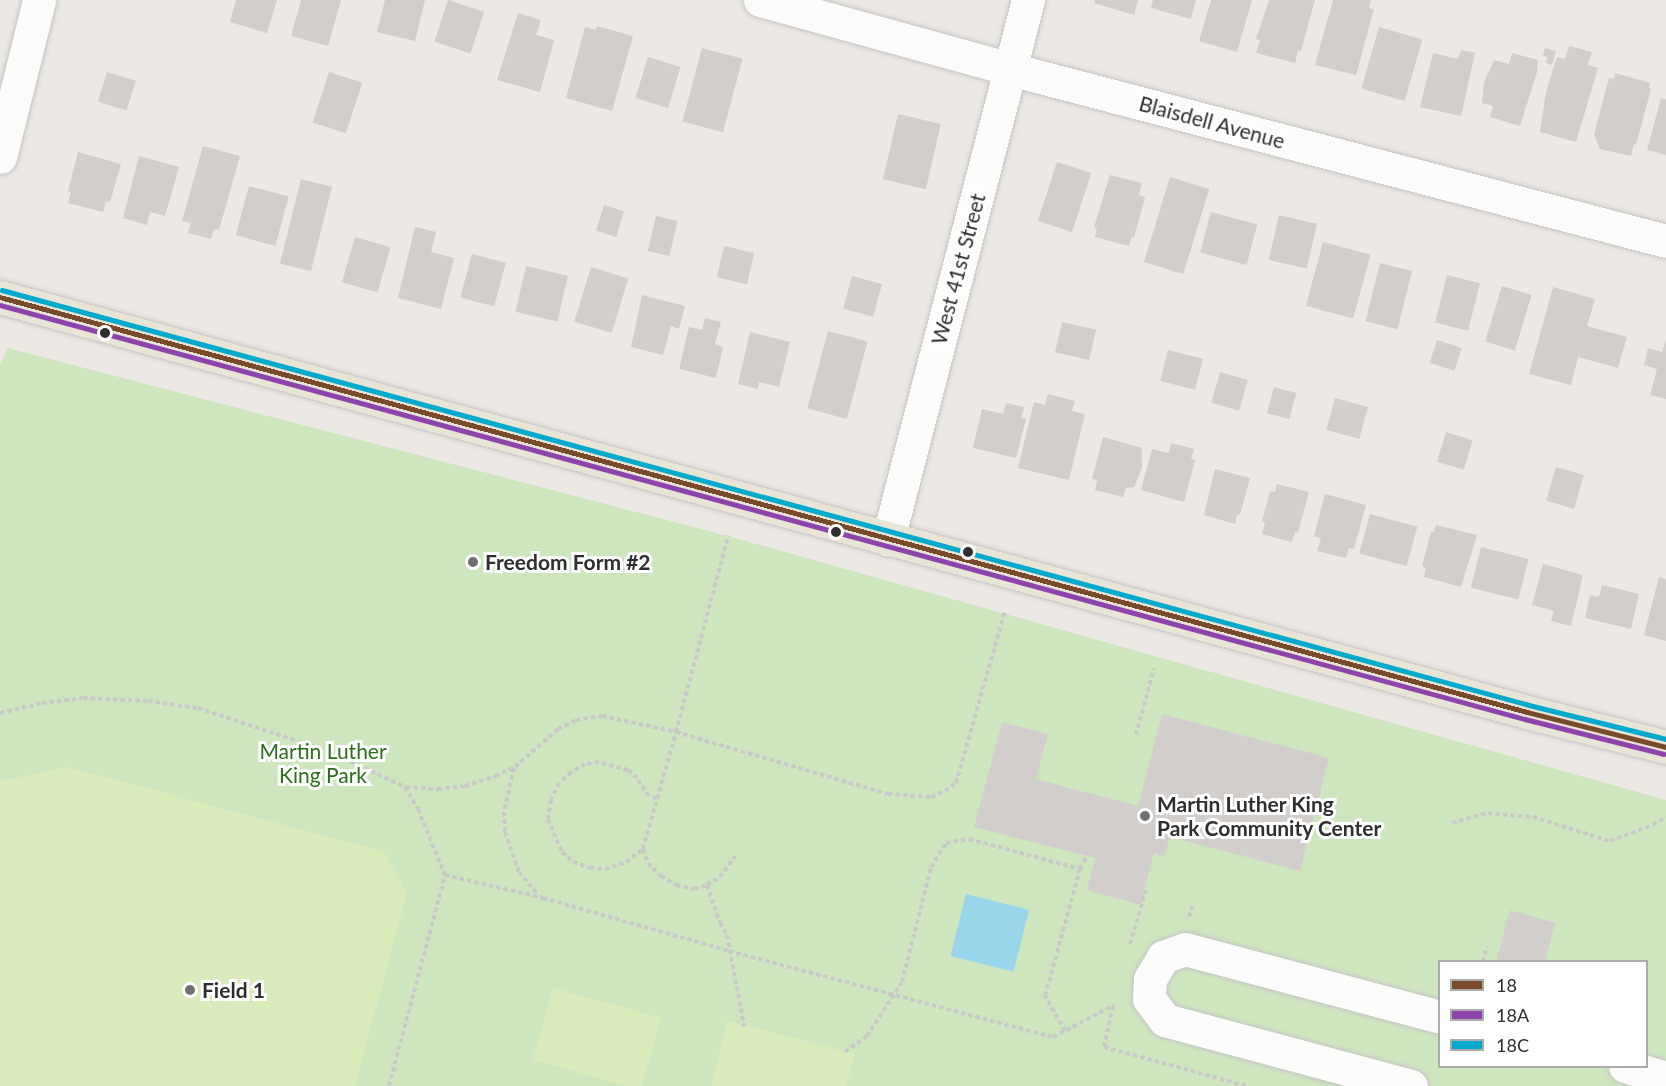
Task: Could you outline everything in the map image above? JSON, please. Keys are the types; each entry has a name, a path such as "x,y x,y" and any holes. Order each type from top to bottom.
{"main road":[{"path":"0,297 1515,709 1666,747"}],"street":[{"path":"0,157 13,47 39,0"},
{"name":"Blaisdell Avenue","path":"760,0 1010,69 1666,241"},
{"name":"West 41st Street","path":"888,539 1028,0"},
{"path":"1411,1086 1166,1020 1149,999 1150,979 1163,957 1185,949 1438,1016"},
{"path":"1632,1068 1666,1078"}],"path":[{"path":"728,536 643,849 648,863 661,876 676,885 694,889 707,885 729,868 735,856"},
{"path":"0,713 42,703 83,698 148,700 198,708 321,749 405,787 421,790 465,786 515,767 558,729 576,720 602,717 631,720 676,732 888,794 931,797 956,783 1005,611"},
{"path":"1136,735 1154,668"},
{"path":"643,849 626,862 605,869 590,868 573,862 562,852 553,836 548,819 551,800 559,783 571,772 585,764 600,762 628,770 638,778 649,796 657,798"},
{"path":"515,767 504,812 505,832 519,872 528,885 543,898"},
{"path":"389,1086 445,875 418,809 405,787"},
{"path":"1452,823 1488,813 1533,817 1610,841 1653,825 1666,817"},
{"path":"845,1052 867,1036 902,982 931,867 946,843 969,839 1080,868"},
{"path":"1065,1031 1045,996 1080,868 1087,856"},
{"path":"445,875 543,898 729,951 1053,1037 1114,1005"},
{"path":"707,885 727,936 744,1026"},
{"path":"1484,960 1487,946"},
{"path":"1104,1047 1248,1086"}],"green space":[{"name":"Martin Luther King Park","path":"8,348 728,536 1666,800 1666,1086 0,1086 0,365"},
{"name":"Field 1","path":"68,767 384,852 407,893 355,1086 0,1086 0,781"},
{"path":"553,988 661,1018 642,1086 627,1086 533,1060"},
{"path":"727,1021 855,1054 846,1086 711,1086"}],"water":[{"path":"966,894 1029,910 1014,972 951,956"}],"building":[{"path":"236,0 277,0 267,33 230,22"},
{"path":"301,0 341,0 328,46 291,36"},
{"path":"385,0 425,0 415,41 377,32"},
{"path":"448,0 484,12 471,54 434,42"},
{"path":"1095,0 1138,0 1134,15 1094,3"},
{"path":"1153,0 1196,0 1191,19 1151,8"},
{"path":"1211,0 1252,0 1237,52 1199,41"},
{"path":"1269,0 1315,0 1301,51 1298,51 1295,63 1256,53 1260,40 1256,39"},
{"path":"1333,0 1371,0 1369,8 1374,9 1356,75 1315,65"},
{"path":"518,13 541,20 536,35 554,40 540,92 497,80"},
{"path":"597,26 633,36 612,111 566,98 585,27 596,30"},
{"path":"1379,27 1422,39 1405,101 1361,89"},
{"path":"1569,46 1592,52 1588,65 1598,68 1576,142 1540,132 1546,92 1557,57 1565,59"},
{"path":"702,48 743,59 723,132 682,121"},
{"path":"1545,48 1556,51 1552,65 1546,63 1547,57 1543,56"},
{"path":"1461,50 1475,53 1461,116 1420,107 1433,53 1458,59"},
{"path":"1512,53 1538,60 1537,72 1520,126 1490,117 1493,106 1482,103 1484,82 1494,60 1509,64"},
{"path":"648,57 681,67 668,108 635,98"},
{"path":"107,72 136,81 127,110 98,102"},
{"path":"329,72 362,83 346,133 313,122"},
{"path":"1615,73 1650,83 1649,88 1651,89 1631,156 1600,149 1594,134 1609,78 1614,79"},
{"path":"1661,98 1666,99 1666,155 1647,150"},
{"path":"898,114 941,124 926,189 883,179"},
{"path":"203,146 240,156 219,230 214,229 211,239 188,233 191,223 182,221"},
{"path":"78,152 121,164 110,202 106,201 103,212 68,203 71,192 68,191"},
{"path":"139,156 179,167 165,216 150,212 147,225 123,218"},
{"path":"1057,162 1091,173 1072,232 1038,221"},
{"path":"1110,175 1142,183 1139,195 1145,197 1134,238 1132,237 1129,246 1095,237 1097,228 1094,227"},
{"path":"1170,177 1209,189 1183,274 1144,262"},
{"path":"301,179 332,187 311,271 280,263"},
{"path":"249,186 289,197 275,246 236,235"},
{"path":"604,205 624,211 616,237 596,231"},
{"path":"1211,212 1257,224 1246,265 1200,253"},
{"path":"1279,215 1317,224 1307,269 1269,260"},
{"path":"656,216 677,221 669,256 648,251"},
{"path":"415,227 436,232 431,252 454,258 441,309 398,298"},
{"path":"355,237 391,247 378,292 342,282"},
{"path":"1323,242 1370,255 1353,318 1306,306"},
{"path":"724,246 754,253 747,284 717,277"},
{"path":"472,254 506,263 494,307 460,297"},
{"path":"1380,263 1412,271 1398,329 1365,321"},
{"path":"526,266 568,276 557,321 515,312"},
{"path":"591,267 628,278 612,333 574,322"},
{"path":"1447,275 1480,283 1468,331 1435,323"},
{"path":"852,276 882,284 873,317 843,309"},
{"path":"1502,286 1532,295 1515,351 1485,341"},
{"path":"1553,287 1595,299 1587,326 1627,337 1618,368 1578,357 1571,385 1529,374"},
{"path":"642,295 685,306 679,329 671,326 663,355 631,347"},
{"path":"705,318 721,322 715,344 723,347 716,378 679,369 689,327 702,330"},
{"path":"1062,322 1096,330 1089,360 1055,352"},
{"path":"828,331 868,342 847,419 807,408"},
{"path":"750,332 790,342 779,387 759,382 758,389 738,384"},
{"path":"1666,339 1666,399 1650,395 1657,369 1644,365 1648,348 1662,352"},
{"path":"1437,340 1462,348 1454,371 1430,363"},
{"path":"1168,350 1203,359 1195,390 1160,381"},
{"path":"1220,372 1248,380 1239,411 1211,403"},
{"path":"1274,387 1296,393 1289,419 1267,413"},
{"path":"1048,394 1075,401 1072,411 1085,414 1069,480 1018,468 1034,402 1045,405"},
{"path":"1335,398 1368,407 1359,439 1326,430"},
{"path":"1006,403 1024,407 1021,418 1026,419 1016,458 973,448 982,409 1003,414"},
{"path":"1446,432 1473,440 1464,470 1437,462"},
{"path":"1103,437 1142,448 1142,468 1134,487 1126,488 1123,497 1095,490 1097,480 1092,479"},
{"path":"1171,443 1194,449 1191,459 1195,460 1184,502 1141,490 1152,449 1169,453"},
{"path":"1556,467 1584,475 1574,509 1546,501"},
{"path":"1215,469 1250,478 1240,515 1237,515 1235,524 1204,515"},
{"path":"1277,484 1309,492 1298,533 1295,532 1292,542 1262,534 1265,522 1262,521 1270,491 1275,492"},
{"path":"1325,494 1366,505 1354,549 1349,548 1346,558 1317,551 1321,538 1314,536"},
{"path":"1370,514 1417,527 1407,566 1359,554"},
{"path":"1436,525 1477,535 1461,587 1424,577 1426,569 1422,566 1431,532 1434,532"},
{"path":"1481,547 1529,559 1518,600 1471,588"},
{"path":"1543,564 1583,575 1571,626 1551,621 1554,611 1532,605"},
{"path":"1659,577 1666,579 1666,641 1644,635"},
{"path":"1602,585 1639,594 1631,629 1585,618 1590,595 1599,597"},
{"name":"Martin Luther King Park Community Center","path":"1162,714 1329,758 1300,871 1170,837 1164,856 1154,853 1141,905 1087,890 1095,858 974,827 1002,722 1048,734 1036,779 1138,806"},
{"path":"1510,910 1555,923 1546,960 1497,960"}],"transit line":[{"name":"18C","path":"2,290 1529,705 1666,739"},
{"name":"18","path":"0,297 1527,712 1666,747"},
{"name":"18A","path":"0,305 1525,719 1664,754"}],"place":[{"name":"Freedom Form #2","path":"473,562"},
{"name":"Martin Luther King Park Community Center","path":"1145,816"},
{"name":"Field 1","path":"190,990"}]}
